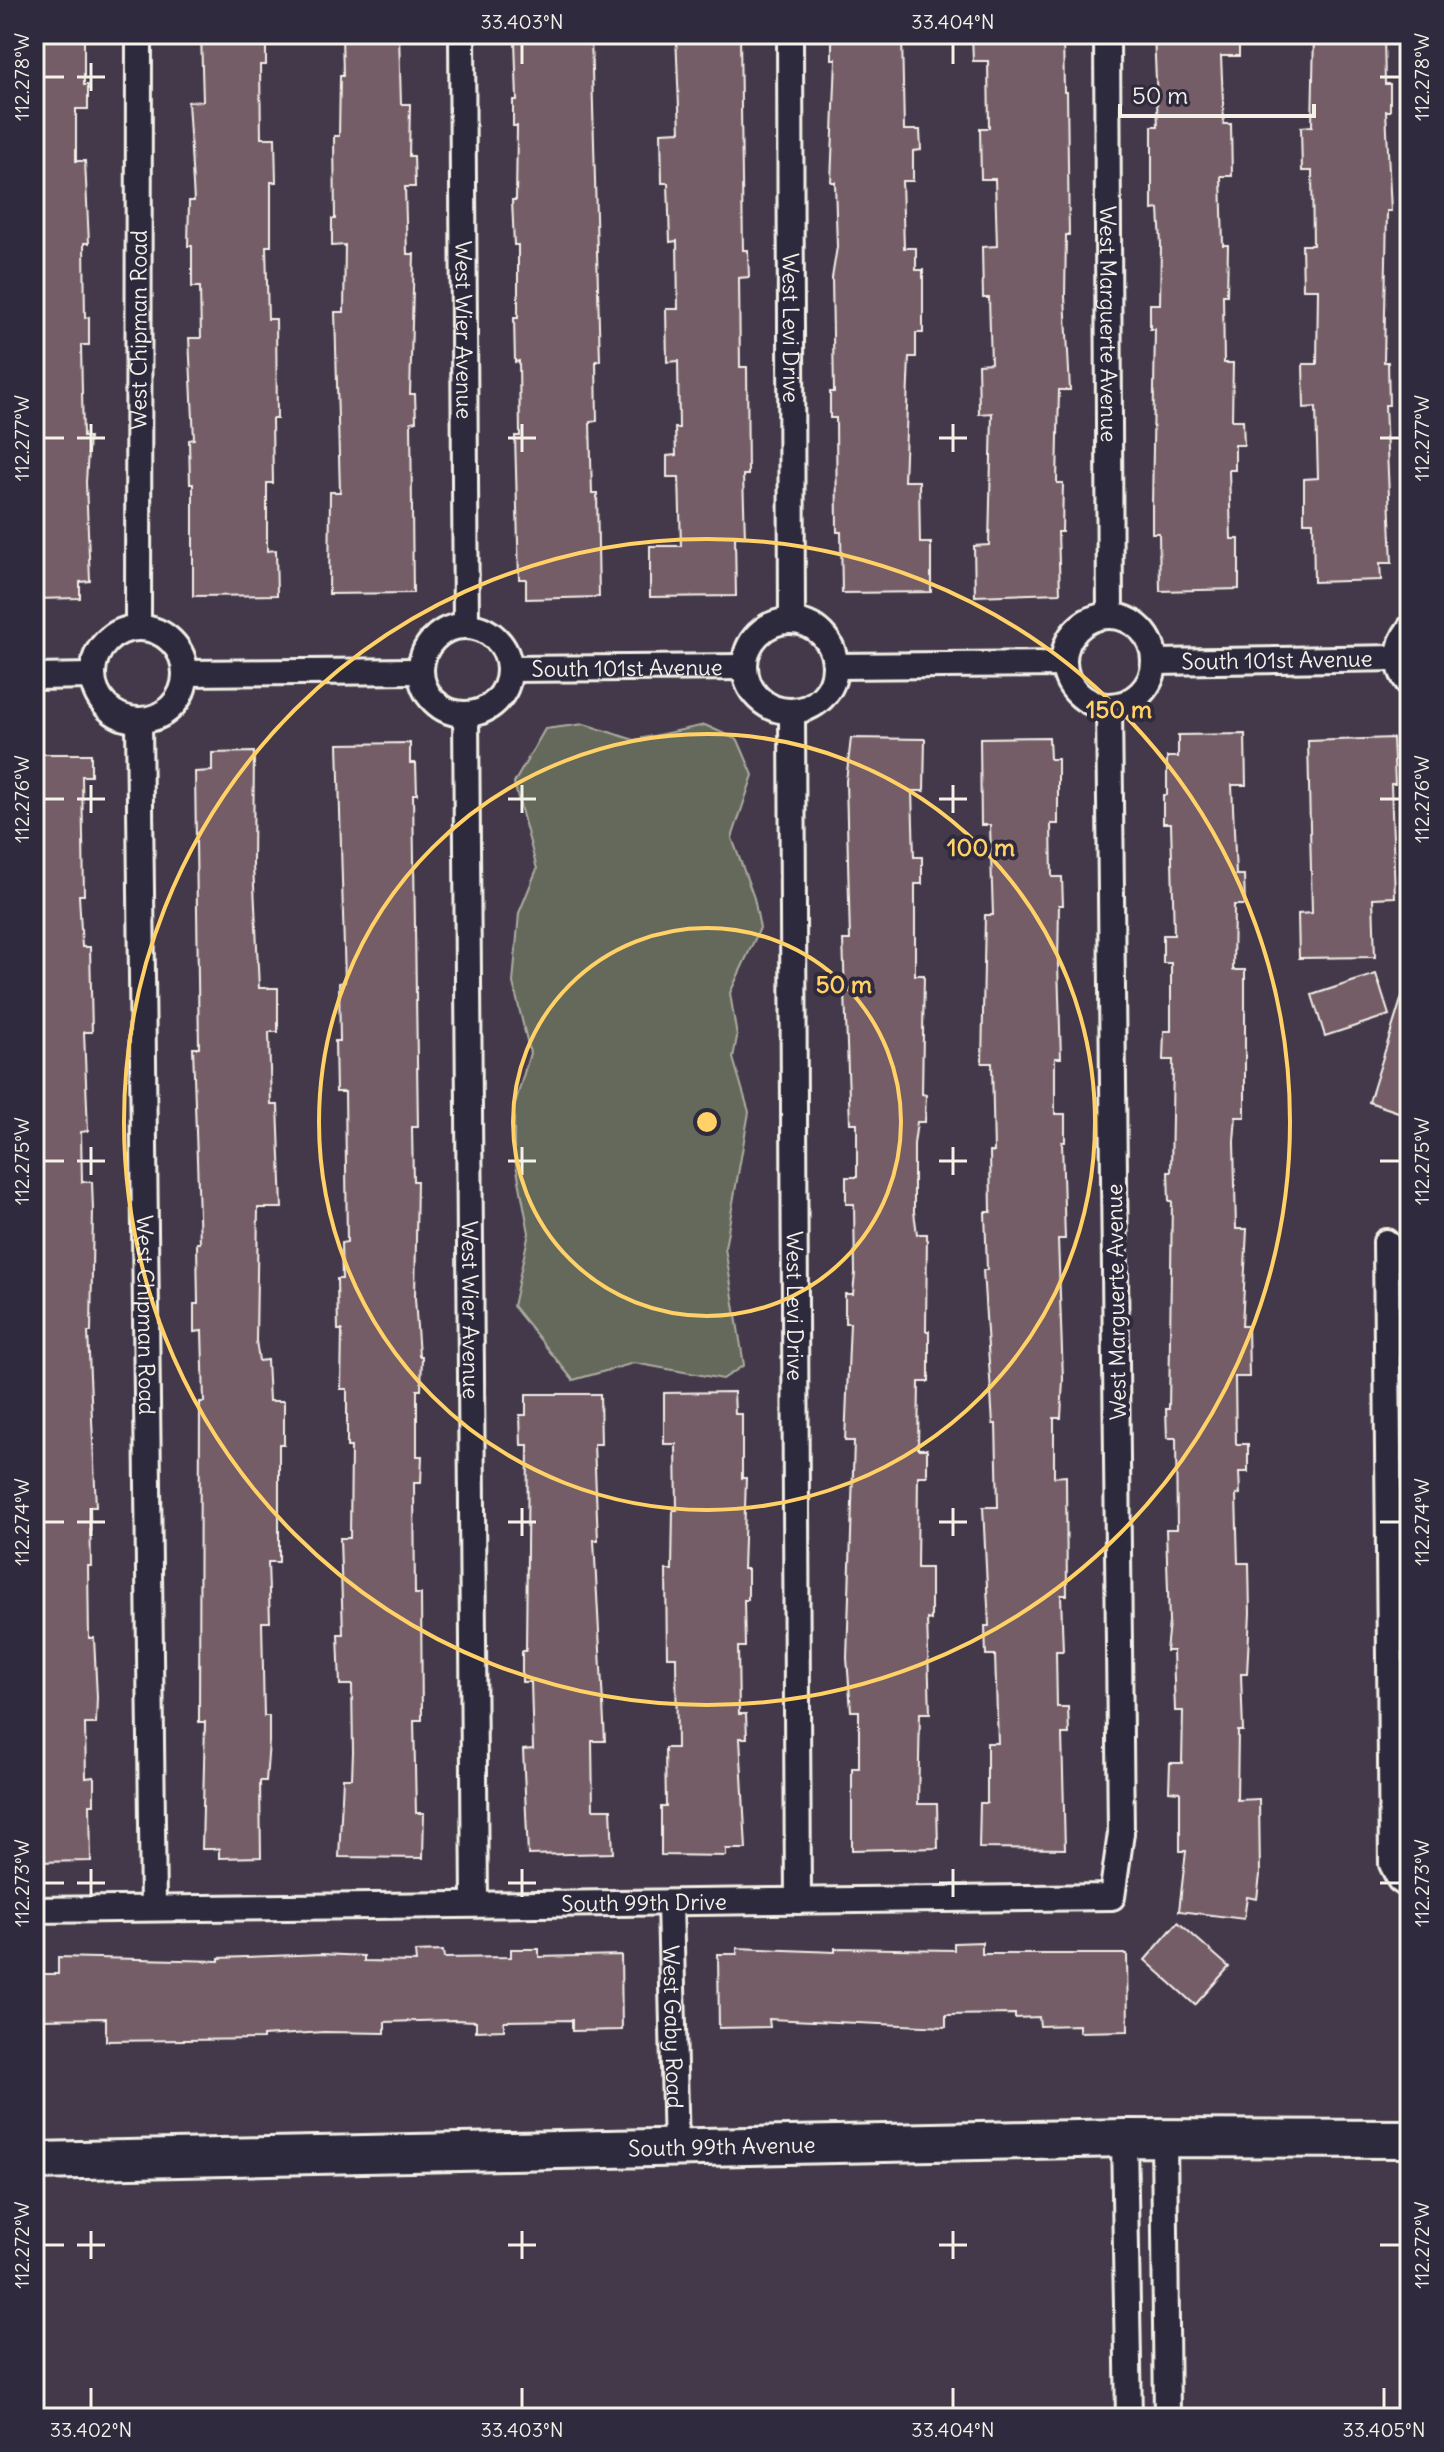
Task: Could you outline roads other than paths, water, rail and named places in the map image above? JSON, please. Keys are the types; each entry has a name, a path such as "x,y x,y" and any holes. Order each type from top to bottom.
{"main road":[{"name":"South 99th Avenue","path":"34,2161 676,2150 1124,2138 1410,2139"}],"street":[{"name":"West Chipman Road","path":"138,628 139,34"},
{"name":"West Wier Avenue","path":"462,34 466,626"},
{"name":"West Levi Drive","path":"790,34 792,621"},
{"name":"West Marguerte Avenue","path":"1107,34 1110,616"},
{"path":"1110,616 1128,619 1145,632 1155,662 1148,684 1141,693 1131,700 1109,706 1087,701 1078,694 1071,685 1064,664 1068,640 1075,630 1096,617 1110,616"},
{"path":"792,621 811,626 826,639 835,666 833,680 818,703 792,712 778,710 754,694 745,667 747,652 764,629 792,621"},
{"path":"466,626 491,635 507,656 509,669 508,681 497,701 477,713 466,714 455,713 435,702 423,682 421,671 424,657 440,635 466,626"},
{"path":"138,628 150,629 171,640 184,661 185,673 176,703 160,716 139,721 113,712 96,690 93,676 95,661 111,638 138,628"},
{"path":"1410,628 1401,642 1399,658 1410,685"},
{"name":"South 101st Avenue","path":"1155,662 1399,658"},
{"path":"835,666 1064,664"},
{"name":"South 101st Avenue","path":"509,669 745,667"},
{"path":"185,673 421,671"},
{"path":"34,677 93,676"},
{"name":"West Marguerte Avenue","path":"1109,706 1121,1833 1112,1897"},
{"name":"West Levi Drive","path":"792,712 798,1901"},
{"name":"West Wier Avenue","path":"466,714 475,1904"},
{"name":"West Chipman Road","path":"139,721 153,1908"},
{"path":"1386,1242 1399,1337 1392,1864 1400,1880 1410,1887"},
{"name":"South 99th Drive","path":"34,1910 1112,1897"},
{"name":"West Gaby Road","path":"670,1903 676,2150"},
{"path":"1124,2138 1129,2418"},
{"path":"1164,2138 1167,2418"}]}
